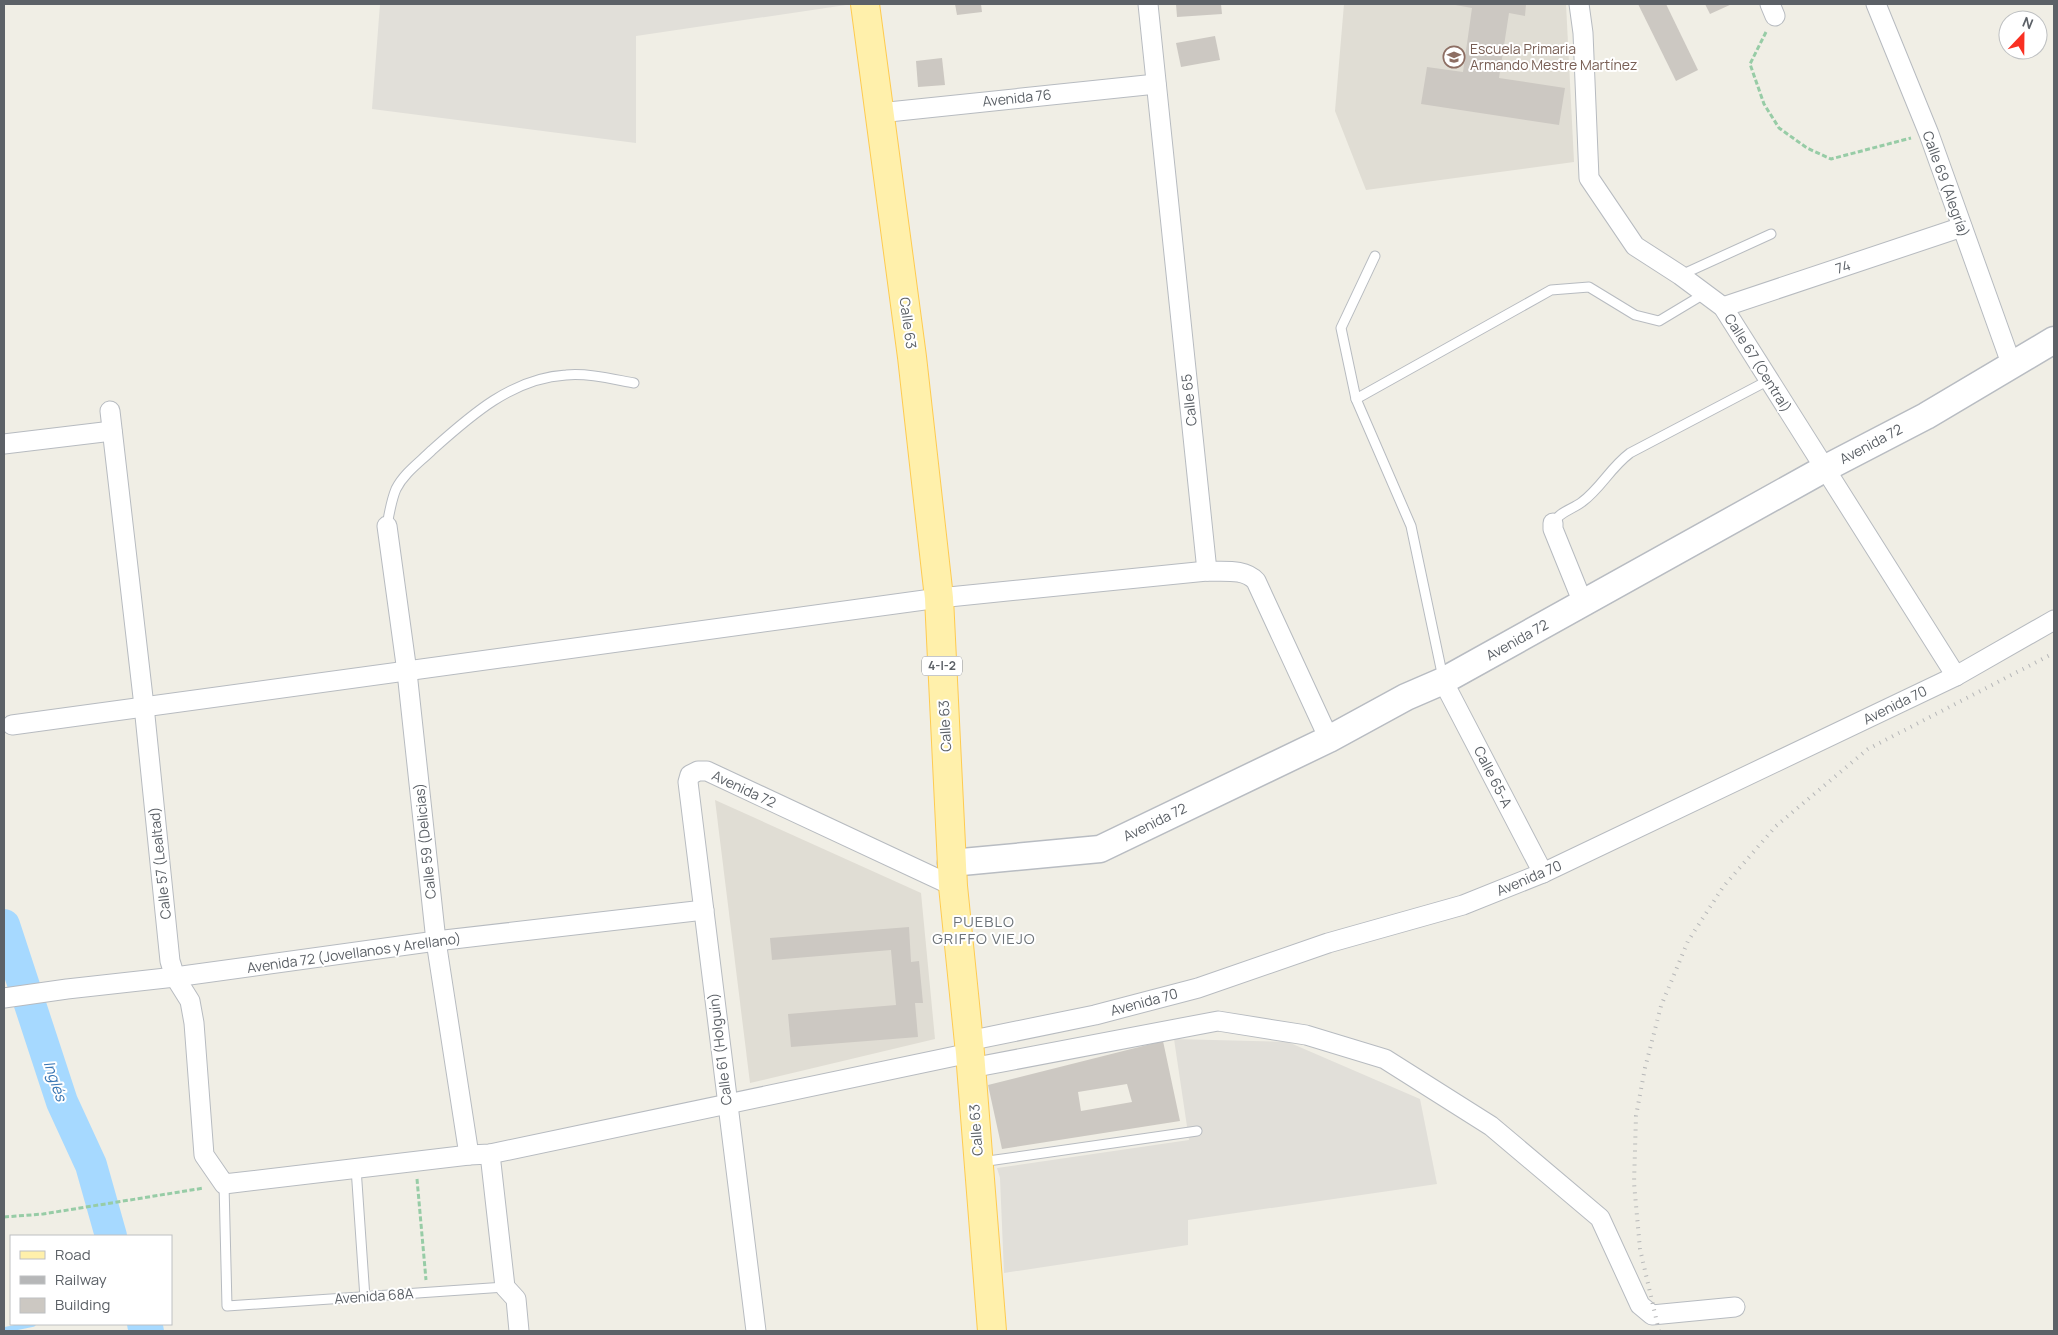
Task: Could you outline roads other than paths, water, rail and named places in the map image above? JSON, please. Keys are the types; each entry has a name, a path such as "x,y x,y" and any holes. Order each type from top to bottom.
{"main road":[{"name":"Calle 63","path":"865,4 912,357 939,598 952,874 970,1054 992,1331"}],"street":[{"name":"Calle 65","path":"1148,4 1207,571"},
{"name":"Calle 67 (Central)","path":"1579,4 1583,33 1589,178 1635,246 1680,275 1723,307 1956,676"},
{"name":"Calle 69 (Alegría)","path":"1876,4 1929,134 2012,366"},
{"name":"Avenida 76","path":"879,113 1156,84"},
{"name":"74","path":"1723,307 1962,227"},
{"name":"Avenida 72","path":"698,771 706,772 952,874 1100,849 1329,738 1406,697 1443,681 1824,469 1926,416 2054,340"},
{"name":"Calle 57 (Lealtad)","path":"110,410 144,706 170,961 175,977 190,1001 194,1023 204,1155 224,1184"},
{"path":"4,444 112,431"},
{"path":"1553,523 1553,529 1583,603"},
{"name":"Calle 59 (Delicias)","path":"387,526 407,672 436,941 469,1155"},
{"path":"12,725 939,598 1207,571 1240,572 1251,575 1256,581 1329,738"},
{"name":"Avenida 70","path":"970,1054 1095,1015 1198,988 1328,943 1463,905 1543,873 1956,676 2054,620"},
{"name":"Calle 65-A","path":"1443,681 1543,873"},
{"name":"Calle 61 (Holguín)","path":"698,771 690,776 688,782 756,1331"},
{"name":"Avenida 72 (Jovellanos y Arellano)","path":"4,998 175,977 436,941 704,910"},
{"path":"224,1184 490,1154 970,1054 1218,1021 1306,1034 1385,1059 1491,1126 1600,1218 1640,1305 1652,1315 1736,1307"},
{"path":"490,1154 511,1293 519,1331"}],"lane":[{"path":"1680,275 1771,234"},
{"path":"1375,256 1341,328 1356,399 1411,526 1443,681"},
{"path":"1356,399 1551,290 1589,287 1635,315 1660,321 1704,294"},
{"path":"387,526 390,509 397,489 407,474 466,420 499,397 533,381 565,374 592,376 634,383"},
{"path":"1553,523 1556,518 1592,494 1617,463 1630,453 1769,380"},
{"path":"978,1162 1197,1131"},
{"path":"356,1168 365,1298"},
{"name":"Avenida 68A","path":"224,1184 227,1306 428,1293 511,1293"}],"waterway":[{"name":"Inglés","path":"4,925 62,1102 91,1165 111,1235"},
{"name":"Inglés","path":"4,1330 28,1325"},
{"name":"Inglés","path":"144,1325 148,1331"}],"railway":[{"path":"1659,1331 1640,1249 1634,1183 1636,1116 1645,1068 1661,1006 1688,941 1723,887 1776,826 1868,749 2054,653"}],"place":[{"name":"Escuela Primaria Armando Mestre Martínez","path":"1454,57"}],"district":[{"name":"PUEBLO GRIFFO VIEJO","path":"984,930"}]}
